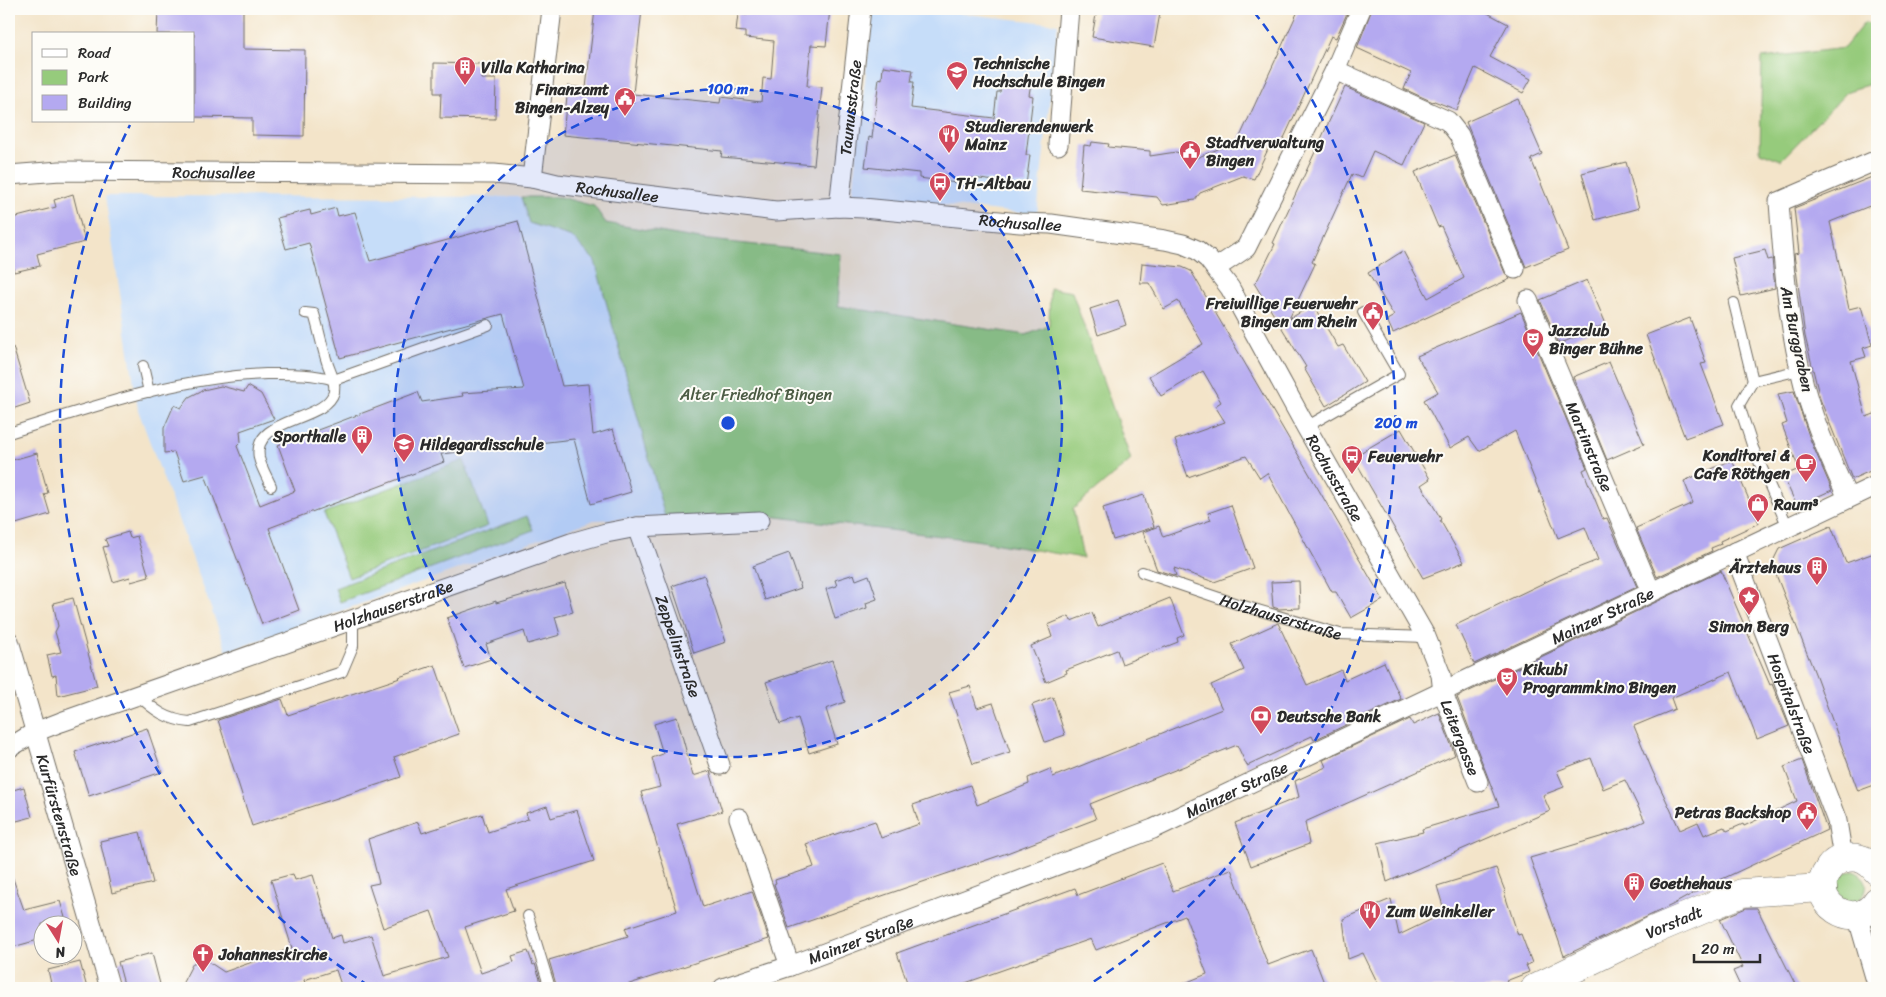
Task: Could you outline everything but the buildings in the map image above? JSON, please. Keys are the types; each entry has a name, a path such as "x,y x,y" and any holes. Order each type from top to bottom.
{"main road":[{"path":"1867,908 1841,913 1833,909 1828,902 1823,888 1826,873 1830,867 1843,858 1853,857 1871,864 1877,871"},
{"name":"Vorstadt","path":"1535,988 1652,930 1742,893 1823,888"}],"street":[{"path":"532,178 552,9"},
{"name":"Taunusstraße","path":"839,207 861,9"},
{"path":"1058,145 1069,9"},
{"path":"1216,268 1246,248 1335,70 1361,9"},
{"path":"1335,70 1448,121 1459,135 1515,269"},
{"name":"Am Burggraben","path":"1848,498 1825,447 1800,370 1784,278 1779,202 1877,160"},
{"name":"Rochusallee","path":"9,174 60,171 494,174 532,178 557,184 776,211 839,207 1050,224 1183,244 1197,250 1216,268"},
{"name":"Rochusstraße","path":"1216,268 1230,288 1306,428 1426,638 1441,675 1443,693"},
{"name":"Martinstraße","path":"1528,300 1650,592"},
{"name":"Mainzer Straße","path":"723,988 790,966 1153,829 1443,693 1650,592 1877,485"},
{"name":"Holzhauserstraße","path":"9,748 36,732 572,543 606,533 637,527 759,521"},
{"name":"Zeppelinstraße","path":"637,527 720,765"},
{"name":"Hospitalstraße","path":"1734,552 1837,821 1843,858"},
{"name":"Kurfürstenstraße","path":"9,643 110,988"},
{"name":"Leitergasse","path":"1443,693 1478,782"},
{"path":"739,818 790,966"},
{"path":"1867,908 1877,984"}],"lane":[{"path":"1734,303 1753,382 1739,406 1753,448 1788,526"},
{"path":"1306,428 1399,374 1363,312"},
{"path":"271,486 259,456 260,446 264,438 289,420 319,410 328,403 334,392 334,380 327,364 314,314 305,313"},
{"path":"9,433 112,401 207,378 288,374 318,375 334,380 488,325"},
{"path":"143,366 149,392"},
{"path":"1753,382 1800,370"},
{"name":"Holzhauserstraße","path":"1142,572 1237,604 1340,634 1426,638"},
{"path":"138,695 160,714 179,721 190,722 342,672 353,646 353,620"},
{"path":"528,916 550,988"}],"shaded area":[{"name":"Technische Hochschule Bingen","path":"873,9 922,9 1058,24 1037,215 852,195"},
{"name":"Hildegardisschule","path":"105,196 521,197 529,223 573,237 595,261 665,517 594,520 227,652 138,410"}],"green space":[{"path":"1864,23 1876,25 1877,82 1848,91 1781,160 1760,152 1762,58 1844,48"},
{"name":"Alter Friedhof Bingen","path":"521,197 560,197 594,206 606,223 700,239 841,254 838,306 1026,335 1049,326 1050,288 1072,292 1131,460 1073,509 1083,558 975,540 760,515 665,517 595,261 572,237 529,223"},
{"path":"464,460 488,526 349,578 324,513"},
{"path":"527,516 533,530 340,602 335,588"},
{"path":"1853,871 1864,878 1866,887 1865,892 1858,901 1852,904 1837,898 1835,881 1842,873"}],"place":[{"name":"Villa Katharina","path":"465,86"},
{"name":"Technische Hochschule Bingen","path":"957,91"},
{"name":"Finanzamt Bingen-Alzey","path":"625,117"},
{"name":"Studierendenwerk Mainz","path":"949,154"},
{"name":"Stadtverwaltung Bingen","path":"1190,170"},
{"name":"TH-Altbau","path":"940,202"},
{"name":"Freiwillige Feuerwehr Bingen am Rhein","path":"1373,331"},
{"name":"Jazzclub Binger Bühne","path":"1533,358"},
{"name":"Sporthalle","path":"362,455"},
{"name":"Hildegardisschule","path":"404,463"},
{"name":"Feuerwehr","path":"1352,475"},
{"name":"Konditorei & Cafe Röthgen","path":"1806,483"},
{"name":"Raum³","path":"1758,523"},
{"name":"Ärztehaus","path":"1817,586"},
{"name":"Simon Berg","path":"1749,616"},
{"name":"Kikubi Programmkino Bingen","path":"1507,697"},
{"name":"Deutsche Bank","path":"1261,735"},
{"name":"Petras Backshop","path":"1807,831"},
{"name":"Goethehaus","path":"1634,902"},
{"name":"Zum Weinkeller","path":"1370,930"},
{"name":"Johanneskirche","path":"203,973"}]}
